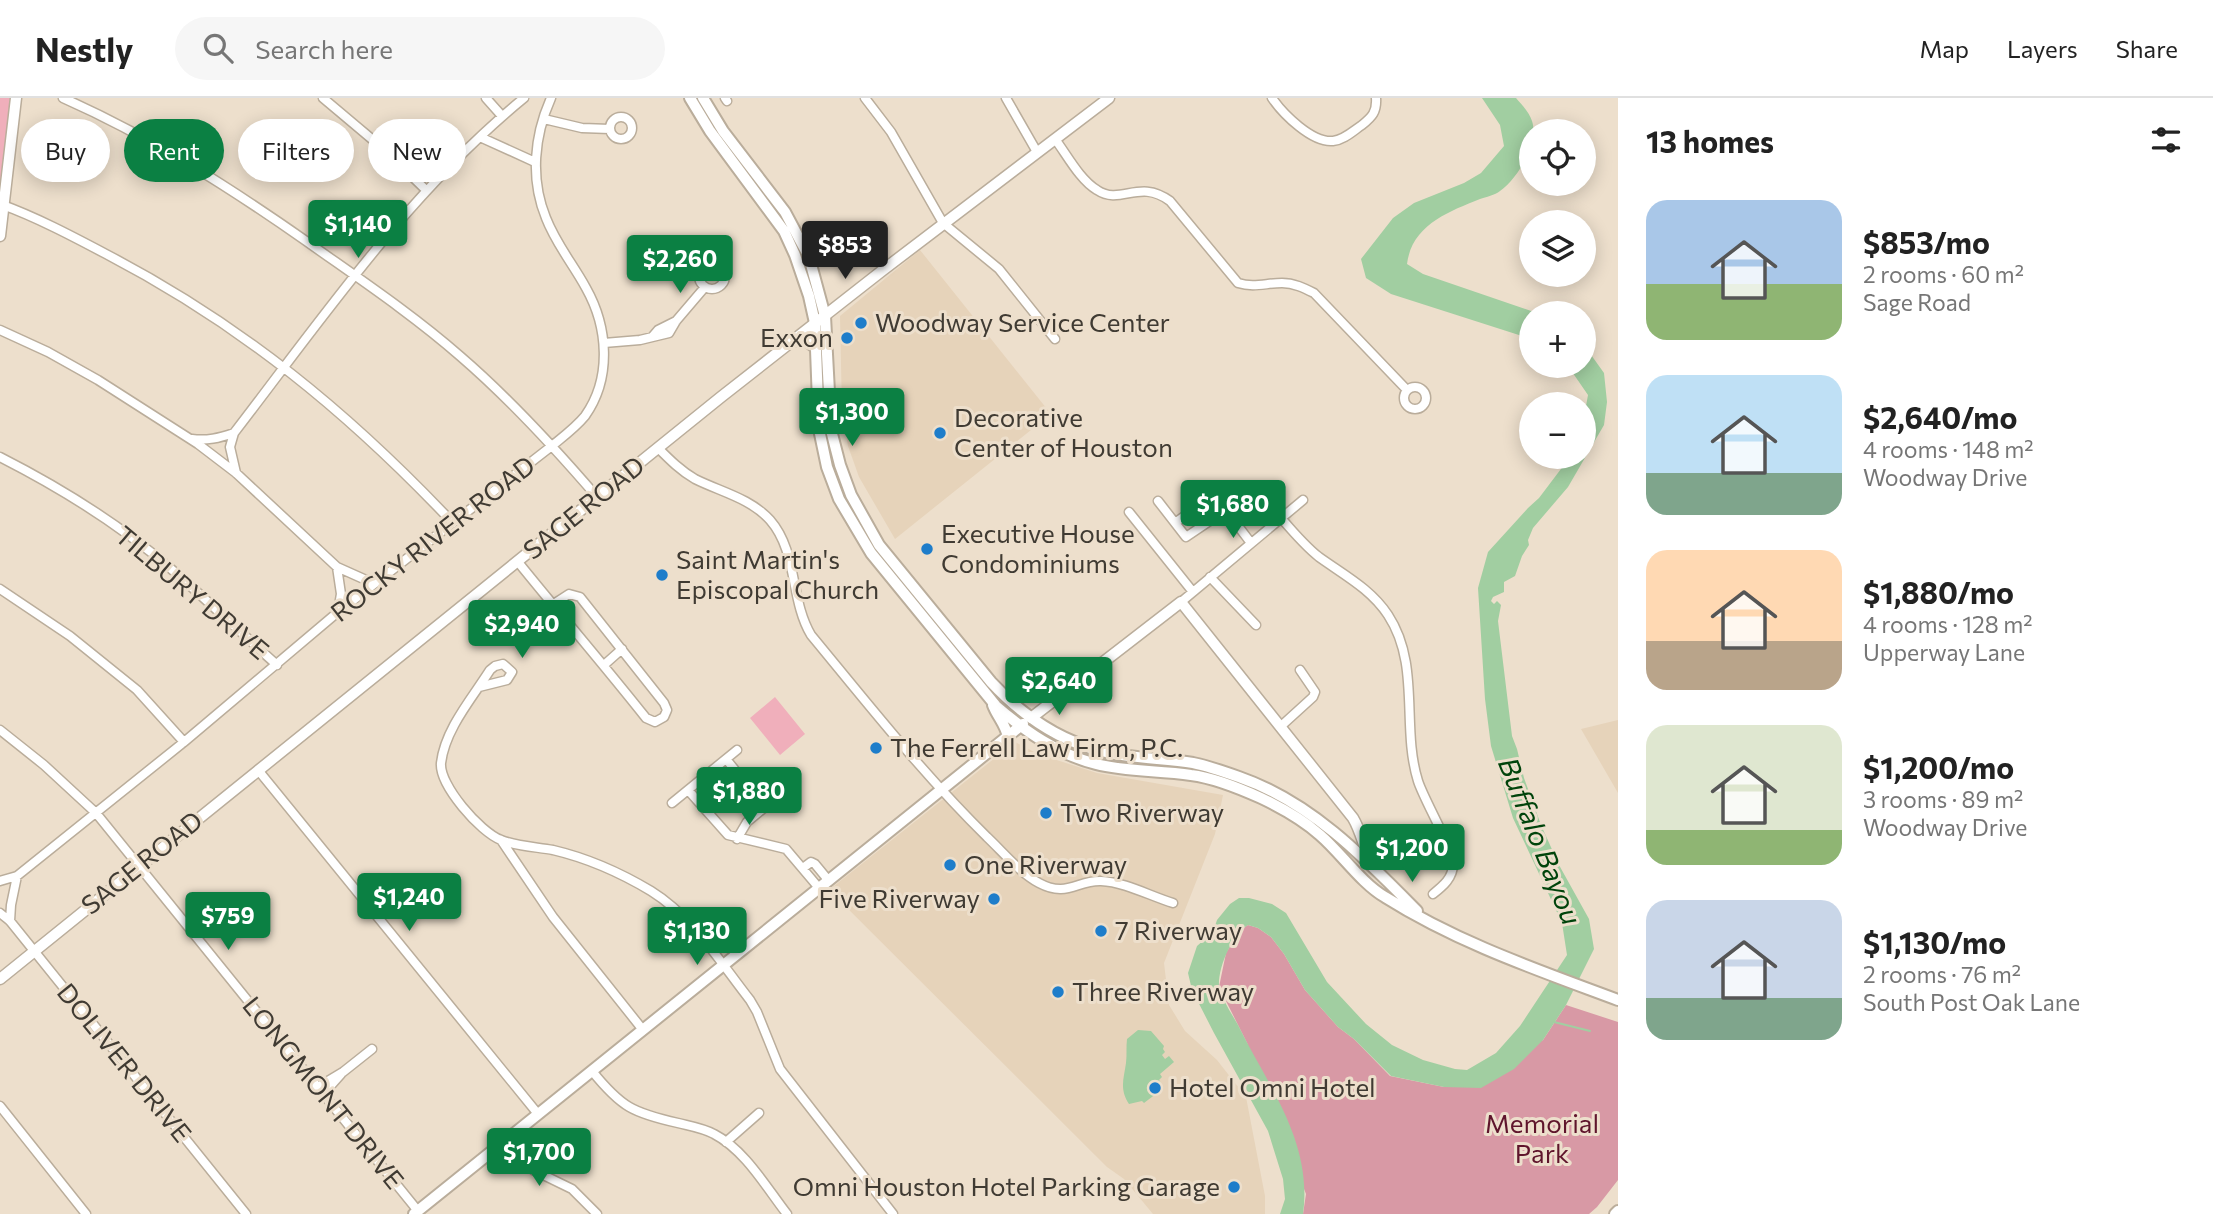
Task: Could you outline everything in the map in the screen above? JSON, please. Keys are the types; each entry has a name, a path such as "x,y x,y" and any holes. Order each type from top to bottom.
{"main road":[{"path":"691,98 710,131 746,169"},
{"path":"703,98 746,169 789,228 815,275 825,316 831,430 840,465 871,543"},
{"path":"789,228 810,296 815,323 819,429 827,467 839,499 944,635 991,701 1020,727 1053,747 1095,764 1195,764 1239,782 1275,792 1315,824 1382,896 1440,929 1503,958 1613,998"},
{"path":"794,340 808,342 816,348"},
{"path":"944,635 1006,699 1063,738 1098,751 1156,766"},
{"path":"991,701 1008,737"},
{"path":"416,1212 1031,718"},
{"path":"1315,824 1338,835 1426,920"}],"street":[{"path":"0,236 16,98"},
{"path":"63,98 133,132 229,188 355,276 458,354 511,402 553,445 597,497"},
{"path":"323,98 386,151 426,190"},
{"path":"486,98 502,116"},
{"path":"236,473 230,447 234,433 285,366 426,190 524,98"},
{"name":"ROCKY RIVER ROAD","path":"0,881 17,876 184,742 338,612 553,445 584,417 592,404 603,371 604,343 600,322 587,289 555,240 539,195 535,162 551,98"},
{"path":"865,98 891,132 943,223 999,269 1055,339"},
{"path":"1006,98 1037,152"},
{"name":"SAGE ROAD","path":"0,979 815,323 1109,98"},
{"path":"1272,98 1281,111 1300,128 1318,138 1332,141 1348,136 1373,116 1377,107 1376,98"},
{"path":"544,119 582,128 610,129"},
{"path":"480,137 535,162"},
{"path":"1055,139 1094,189 1105,195 1148,190 1160,193 1170,201 1238,283 1250,287 1282,283 1300,286 1314,293 1407,390"},
{"path":"2,205 88,245 170,290 285,366 372,442 453,523"},
{"path":"604,343 662,337 670,333 676,321 705,287"},
{"path":"0,330 48,352 98,380 188,438 236,473 337,567 366,580 380,579"},
{"path":"188,438 202,440 234,433"},
{"path":"658,449 678,468 695,479 739,497 770,520 785,545 798,605 811,635 941,791 1023,872 1039,883 1056,889 1072,889 1098,881 1113,883 1173,902"},
{"name":"TILBURY DRIVE","path":"0,457 38,476 116,527 168,566 276,665"},
{"path":"1175,523 1208,497 1215,498 1251,543"},
{"path":"1031,718 1181,602 1303,500"},
{"path":"1158,501 1186,537 1226,510"},
{"path":"1129,512 1193,592"},
{"path":"1282,519 1307,547 1363,587 1387,614 1399,636 1406,659 1412,760 1419,785 1453,860 1450,878 1433,894"},
{"path":"518,562 552,605 604,665 646,718 655,722 662,719 667,712 665,705 578,595 569,594 552,605"},
{"path":"337,567 341,594 338,612"},
{"path":"1210,578 1256,625"},
{"path":"0,589 70,636 127,682 184,742"},
{"path":"1181,602 1359,827 1365,849 1376,870"},
{"path":"604,665 622,649"},
{"path":"1280,727 1313,697 1315,692 1300,670"},
{"path":"479,687 460,713 443,756 441,770 444,779 471,817 483,829 501,840 568,854 597,864 640,885 668,902 682,915 757,1012 780,1069 893,1214"},
{"name":"LONGMONT DRIVE","path":"0,730 44,765 96,813 321,1090 416,1212"},
{"path":"672,803 737,750"},
{"path":"726,759 765,807"},
{"path":"258,770 538,1115"},
{"path":"688,790 728,835 786,849 819,888"},
{"path":"737,839 747,822 776,798"},
{"path":"1338,835 1350,835 1353,831 1346,810"},
{"path":"501,840 552,917 643,1030"},
{"path":"803,868 811,862 815,863 829,881"},
{"path":"10,921 17,876"},
{"name":"DOLIVER DRIVE","path":"0,913 34,950 246,1214"},
{"path":"321,1090 372,1049"},
{"path":"592,1071 617,1099 637,1112 703,1130 726,1142 740,1154 787,1214"},
{"path":"0,1106 86,1214"},
{"path":"726,1142 759,1112"},
{"path":"505,1141 533,1170 572,1189 597,1214"}],"shaded area":[{"path":"0,98 14,98 0,221"},
{"path":"920,250 1051,414 895,539 859,477 848,446 842,411 840,316"},
{"path":"775,697 805,734 780,755 750,718"},
{"path":"1618,720 1618,793 1581,729"},
{"path":"1015,742 1038,754 1097,773 1223,795 1215,834 1164,963 1169,1005 1185,1031 1217,1060 1246,1097 1265,1196 1265,1214 1153,1214 1124,1179 1107,1167 829,890"}],"green space":[{"name":"Memorial Park","path":"1248,925 1271,937 1305,990 1338,1027 1354,1039 1390,1076 1444,1087 1543,1040 1566,1005 1618,1022 1618,1180 1589,1214 1303,1214 1306,1194 1247,1043 1219,987 1226,953 1240,930"}],"water":[{"path":"1482,98 1516,98 1531,119 1519,119 1519,170 1514,177 1493,195 1433,222 1416,239 1407,264 1423,274 1519,307 1519,335 1391,294 1366,278 1361,259 1393,218 1414,203 1464,183 1481,173 1504,146 1500,125"},
{"path":"1596,362 1604,373 1607,402 1604,425 1596,439 1596,392 1586,392 1576,378 1596,378"},
{"name":"Buffalo Bayou","path":"1561,469 1578,469 1568,487 1533,528 1528,540 1529,545 1515,576 1504,582 1504,592 1493,597 1491,601 1494,604 1497,601 1501,605 1498,621 1512,736 1524,778 1559,865 1589,919 1594,949 1566,1005 1543,1040 1514,1069 1481,1088 1444,1087 1391,1076 1338,1027 1305,990 1271,937 1248,925 1242,930 1227,952 1219,986 1286,1115 1295,1139 1304,1188 1303,1214 1280,1214 1285,1199 1283,1179 1268,1131 1192,990 1188,973 1197,946 1213,932 1217,920 1230,904 1239,898 1249,898 1272,904 1286,913 1327,982 1366,1024 1392,1045 1423,1060 1455,1069 1467,1070 1496,1053 1520,1026 1567,955 1562,923 1513,818 1491,746 1485,699 1478,588 1488,552 1539,498"},
{"path":"1138,1030 1151,1031 1164,1046 1165,1052 1162,1055 1165,1059 1169,1056 1174,1062 1160,1074 1161,1083 1158,1086 1161,1090 1144,1103 1142,1101 1129,1104 1123,1088 1127,1039"}],"waterway":[{"path":"1554,1022 1590,1031"}],"place":[{"name":"Woodway Service Center","path":"861,323"},
{"name":"Exxon","path":"847,338"},
{"name":"Decorative Center of Houston","path":"940,433"},
{"name":"Executive House Condominiums","path":"927,549"},
{"name":"Saint Martin's Episcopal Church","path":"662,575"},
{"name":"The Ferrell Law Firm, P.C.","path":"876,748"},
{"name":"Two Riverway","path":"1046,813"},
{"name":"One Riverway","path":"950,865"},
{"name":"Five Riverway","path":"994,899"},
{"name":"7 Riverway","path":"1101,931"},
{"name":"Three Riverway","path":"1058,992"},
{"name":"Hotel Omni Hotel","path":"1155,1088"},
{"name":"Omni Houston Hotel Parking Garage","path":"1234,1187"}]}
